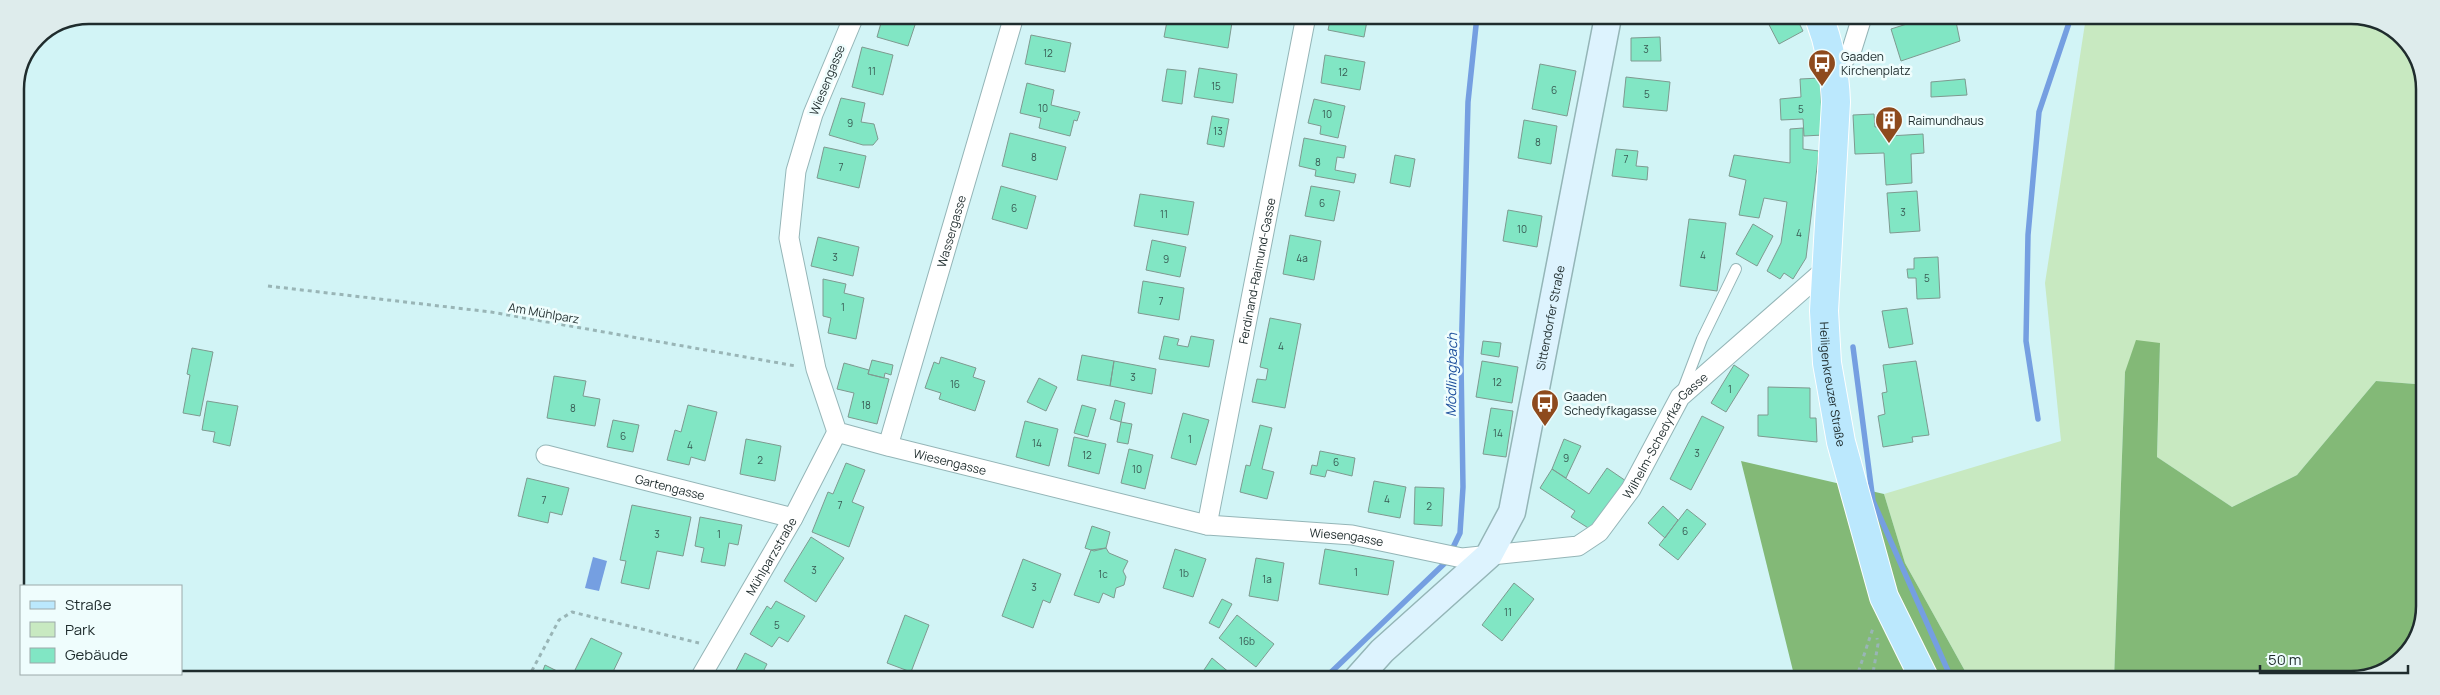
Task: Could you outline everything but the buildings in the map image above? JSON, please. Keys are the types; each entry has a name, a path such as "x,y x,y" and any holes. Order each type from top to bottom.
{"main road":[{"name":"Heiligenkreuzer Straße","path":"1821,24 1835,86 1836,130 1824,310 1827,363 1841,442 1884,597 1921,671"}],"street":[{"name":"Wiesengasse","path":"851,24 813,114 796,171 789,238 816,369 837,432 1207,526 1352,535 1462,558 1489,555"},
{"name":"Wassergasse","path":"888,446 1012,24"},
{"name":"Ferdinand-Raimund-Gasse","path":"1207,526 1304,24"},
{"name":"Sittendorfer Straße","path":"1363,671 1382,651 1489,555 1512,512 1607,24"},
{"path":"1833,75 1852,48 1860,24"},
{"name":"Wilhelm-Schedyfka-Gasse","path":"1489,555 1578,546 1599,532 1631,489 1687,392 1826,269"},
{"name":"Mühlparzstraße","path":"704,671 793,518 837,432"},
{"name":"Gartengasse","path":"546,455 793,518"}],"lane":[{"path":"1687,392 1702,339 1736,269"}],"path":[{"name":"Am Mühlparz","path":"268,286 491,312 816,369"},
{"path":"532,671 559,620 572,612 718,647"},
{"path":"1859,671 1874,625 1878,644 1874,671"}],"green space":[{"path":"2085,24 2360,24 2380,30 2387,35 2403,49 2410,60 2416,84 2415,384 2376,381 2297,475 2232,507 2157,457 2160,344 2125,372 2114,671 1965,671 1905,563 1884,494 2061,441 2045,283"},
{"path":"2136,340 2160,343 2157,457 2232,507 2297,475 2376,381 2415,384 2416,382 2416,615 2410,635 2391,658 2372,668 2352,671 2114,671 2125,372"},
{"path":"1741,461 1884,494 1905,563 1965,671 1793,671"}],"water":[{"path":"593,557 607,561 599,591 585,588"}],"waterway":[{"name":"Mödlingbach","path":"1332,671 1446,562 1460,533 1463,487 1461,362 1468,102 1476,24"},
{"path":"2038,419 2026,341 2028,235 2039,112 2069,24"},
{"path":"1853,347 1873,501 1948,671"}],"place":[{"name":"Gaaden Kirchenplatz","path":"1822,87"},
{"name":"Raimundhaus","path":"1889,144"},
{"name":"Gaaden Schedyfkagasse","path":"1545,427"}]}
